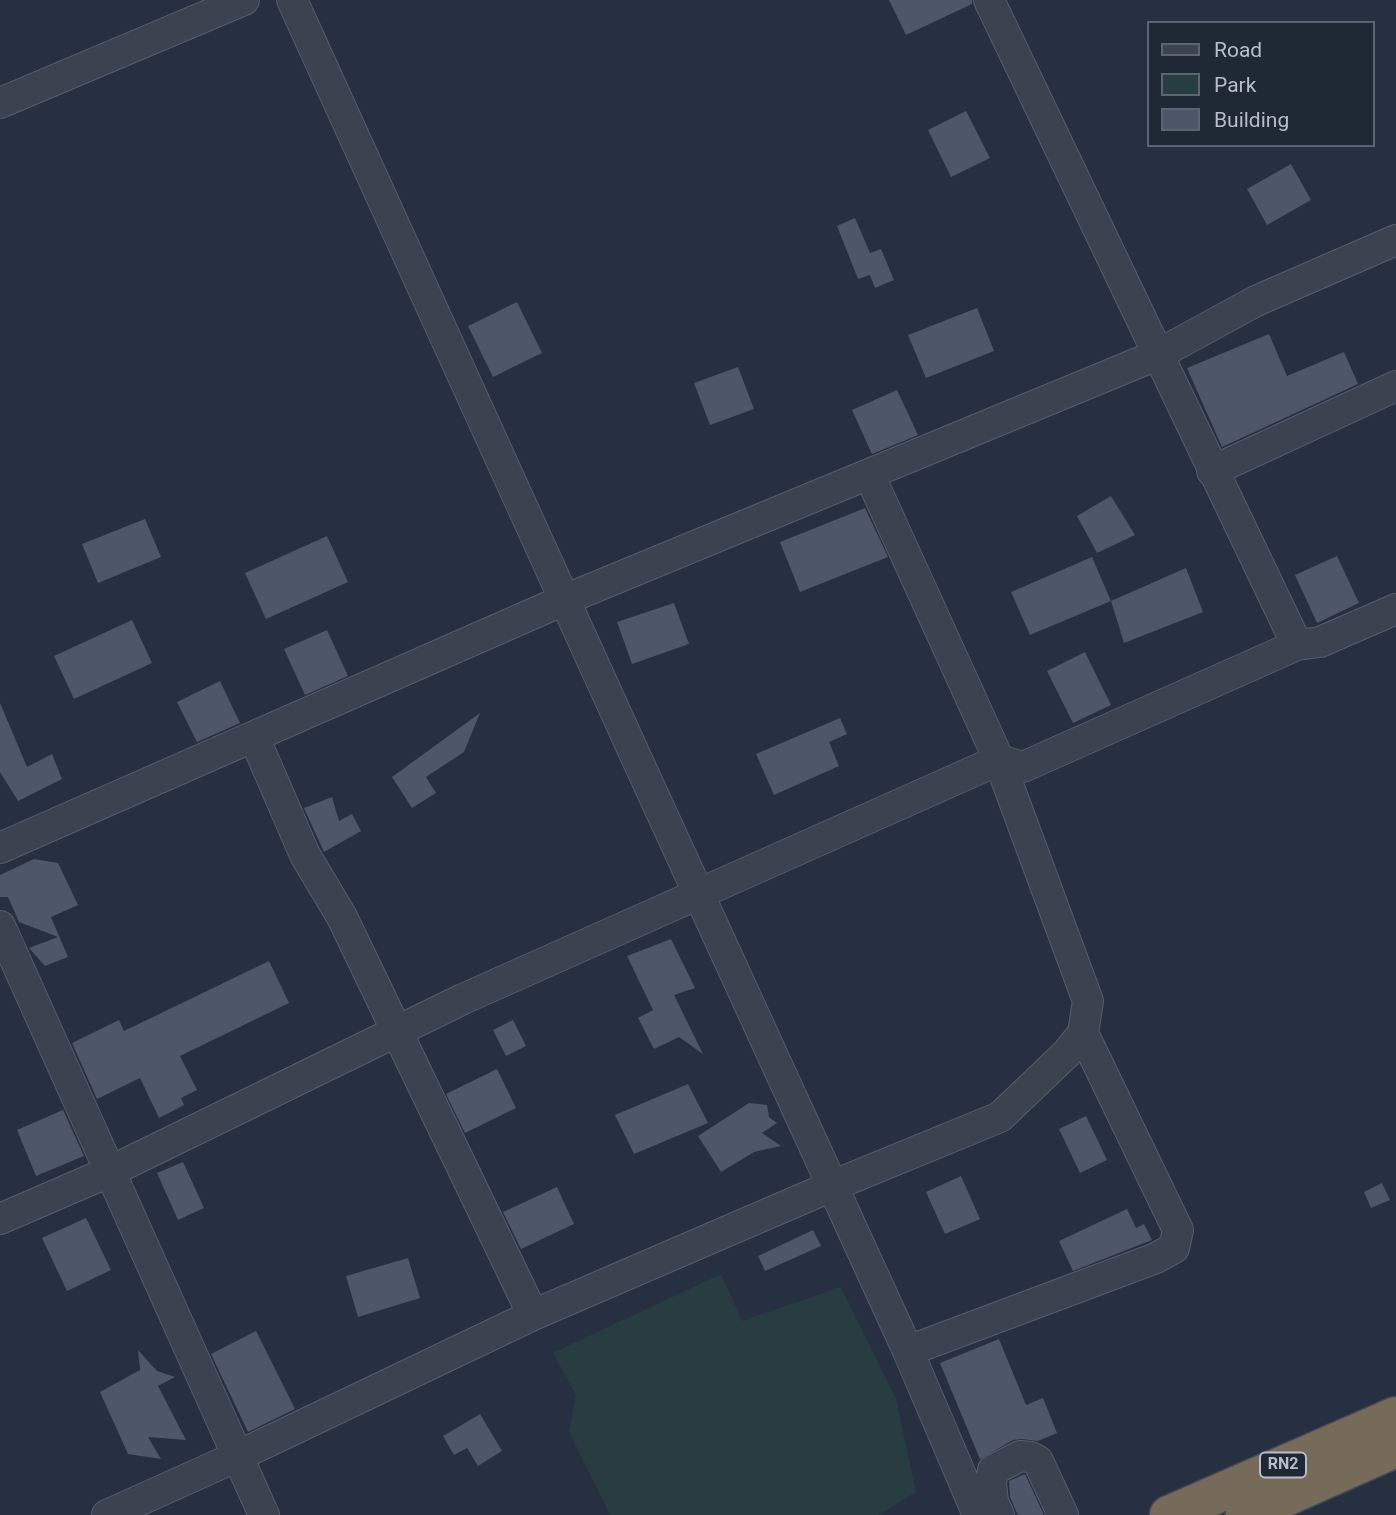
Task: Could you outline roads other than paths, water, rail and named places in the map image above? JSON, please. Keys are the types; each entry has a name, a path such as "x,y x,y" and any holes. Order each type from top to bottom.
{"highway":[{"name":"RN2","path":"1170,1515 1396,1416"},
{"name":"RN2","path":"1245,1515 1396,1448"}],"street":[{"path":"0,103 244,0"},
{"path":"292,0 908,1351 978,1515"},
{"path":"989,0 1297,645"},
{"path":"0,848 564,600 1157,355 1256,301 1396,240"},
{"path":"1212,471 1396,386"},
{"path":"107,1515 238,1456 533,1315 1000,1117 1067,1053 1083,1033 1088,1001 999,760 869,474"},
{"path":"0,1219 111,1171 463,999 999,760 1023,767 1297,645 1320,642 1396,609"},
{"path":"254,737 305,855 342,917 533,1315"},
{"path":"0,926 264,1515"},
{"path":"908,1351 1156,1258 1174,1248 1178,1230 1083,1033"},
{"path":"999,1515 992,1492 993,1470 1020,1456 1038,1461 1063,1515"}]}
